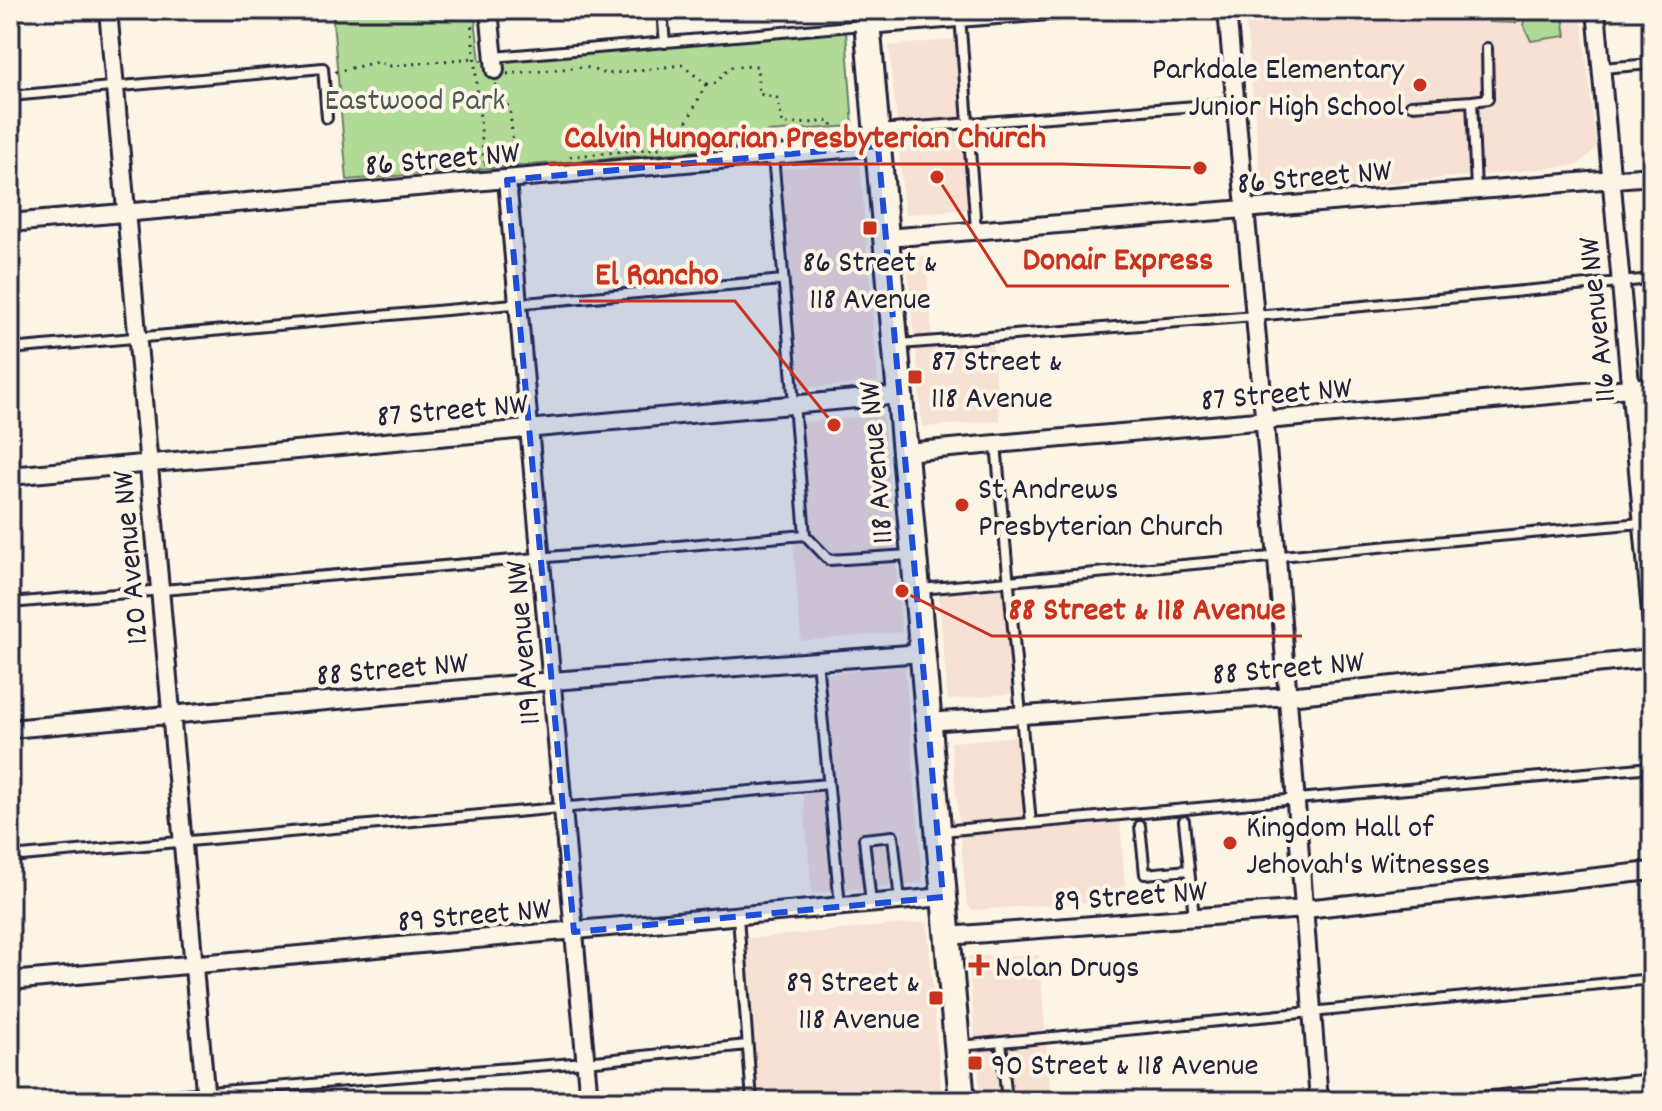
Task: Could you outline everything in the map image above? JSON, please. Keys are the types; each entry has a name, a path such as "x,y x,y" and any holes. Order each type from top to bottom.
{"main road":[{"name":"118 Avenue NW","path":"867,17 962,1101"}],"street":[{"name":"120 Avenue NW","path":"108,10 205,1096"},
{"path":"489,10 494,69"},
{"path":"867,17 1063,10"},
{"path":"1227,10 1262,422 1277,558 1319,1101"},
{"name":"116 Avenue NW","path":"1596,10 1609,179 1647,523 1652,624"},
{"name":"86 Street NW","path":"10,223 834,149 877,138"},
{"name":"86 Street NW","path":"886,238 1652,176"},
{"name":"119 Avenue NW","path":"507,180 589,1101"},
{"name":"87 Street NW","path":"905,452 1652,386"},
{"name":"87 Street NW","path":"10,476 900,395"},
{"name":"88 Street NW","path":"10,729 552,681 922,653"},
{"name":"88 Street NW","path":"928,722 1021,712 1288,696 1652,658"},
{"name":"89 Street NW","path":"947,936 1305,909 1652,871"},
{"name":"89 Street NW","path":"10,981 943,897"},
{"path":"1483,1101 1652,1083"}],"lane":[{"path":"662,10 665,43"},
{"path":"960,13 976,231"},
{"path":"494,69 867,17"},
{"path":"1411,105 1488,99 1487,48"},
{"path":"1601,68 1652,64"},
{"path":"10,96 323,68 327,118"},
{"path":"1472,101 1476,189"},
{"path":"877,138 969,125 1236,103"},
{"path":"773,154 805,535 829,560 914,555"},
{"path":"895,344 1255,316 1652,279"},
{"path":"10,349 783,280"},
{"path":"996,444 1031,823"},
{"path":"917,589 1647,523"},
{"path":"10,603 805,535"},
{"path":"817,660 840,907"},
{"path":"938,832 1652,767"},
{"path":"10,857 828,784"},
{"path":"1184,821 1194,917"},
{"path":"1140,826 1145,874 1189,870"},
{"path":"871,904 864,839 893,836 900,901"},
{"path":"738,917 752,1101"},
{"path":"957,1046 1652,979"},
{"path":"1001,1042 1007,1101"},
{"path":"97,1101 205,1096 747,1045"}],"path":[{"path":"470,10 486,182"},
{"path":"324,74 377,62 391,66 475,58"},
{"path":"476,77 494,69 585,67 606,74 682,65 706,84 716,83 730,67 757,66 759,94 777,98 783,125 832,121 834,149"},
{"path":"559,158 660,148 688,120 706,84"},
{"path":"502,92 510,110 513,144"},
{"path":"484,163 516,162"}],"highlighted area":[{"path":"878,146 943,897 574,932 507,180"}],"shaded area":[{"name":"Parkdale Elementary Junior High School","path":"1257,10 1581,10 1596,148 1578,165 1280,194 1261,183 1246,23"},
{"path":"956,39 963,119 897,124 889,46"},
{"path":"963,128 971,209 905,214 897,134"},
{"path":"860,162 878,382 798,389 780,169"},
{"path":"926,255 932,335 914,337 907,259"},
{"path":"992,341 1000,421 922,427 916,349"},
{"path":"883,415 902,632 801,641 793,540 800,539 791,423"},
{"path":"1004,584 1015,693 948,700 938,590"},
{"path":"905,666 923,883 812,893 803,793 821,791 812,675"},
{"path":"1020,736 1026,828 1120,820 1126,900 973,910 967,905 951,742"},
{"path":"927,922 942,1101 758,1101 744,939"},
{"path":"1039,955 1051,1101 981,1101 968,956"}],"green space":[{"name":"Eastwood Park","path":"332,10 474,10 480,61 846,31 853,126 768,132 757,146 347,180"},
{"path":"1489,10 1525,10 1516,23 1489,22"},
{"path":"1532,10 1562,10 1566,36 1531,41 1523,24"}],"place":[{"name":"Parkdale Elementary Junior High School","path":"1420,85"},
{"name":"Calvin Hungarian Presbyterian Church","path":"1200,168"},
{"name":"Donair Express","path":"937,177"},
{"name":"86 Street & 118 Avenue","path":"870,228"},
{"name":"87 Street & 118 Avenue","path":"915,377"},
{"name":"El Rancho","path":"834,425"},
{"name":"St Andrews Presbyterian Church","path":"962,505"},
{"name":"88 Street & 118 Avenue","path":"902,591"},
{"name":"Kingdom Hall of Jehovah's Witnesses","path":"1230,843"},
{"name":"Nolan Drugs","path":"979,965"},
{"name":"89 Street & 118 Avenue","path":"936,998"},
{"name":"90 Street & 118 Avenue","path":"975,1063"}]}
